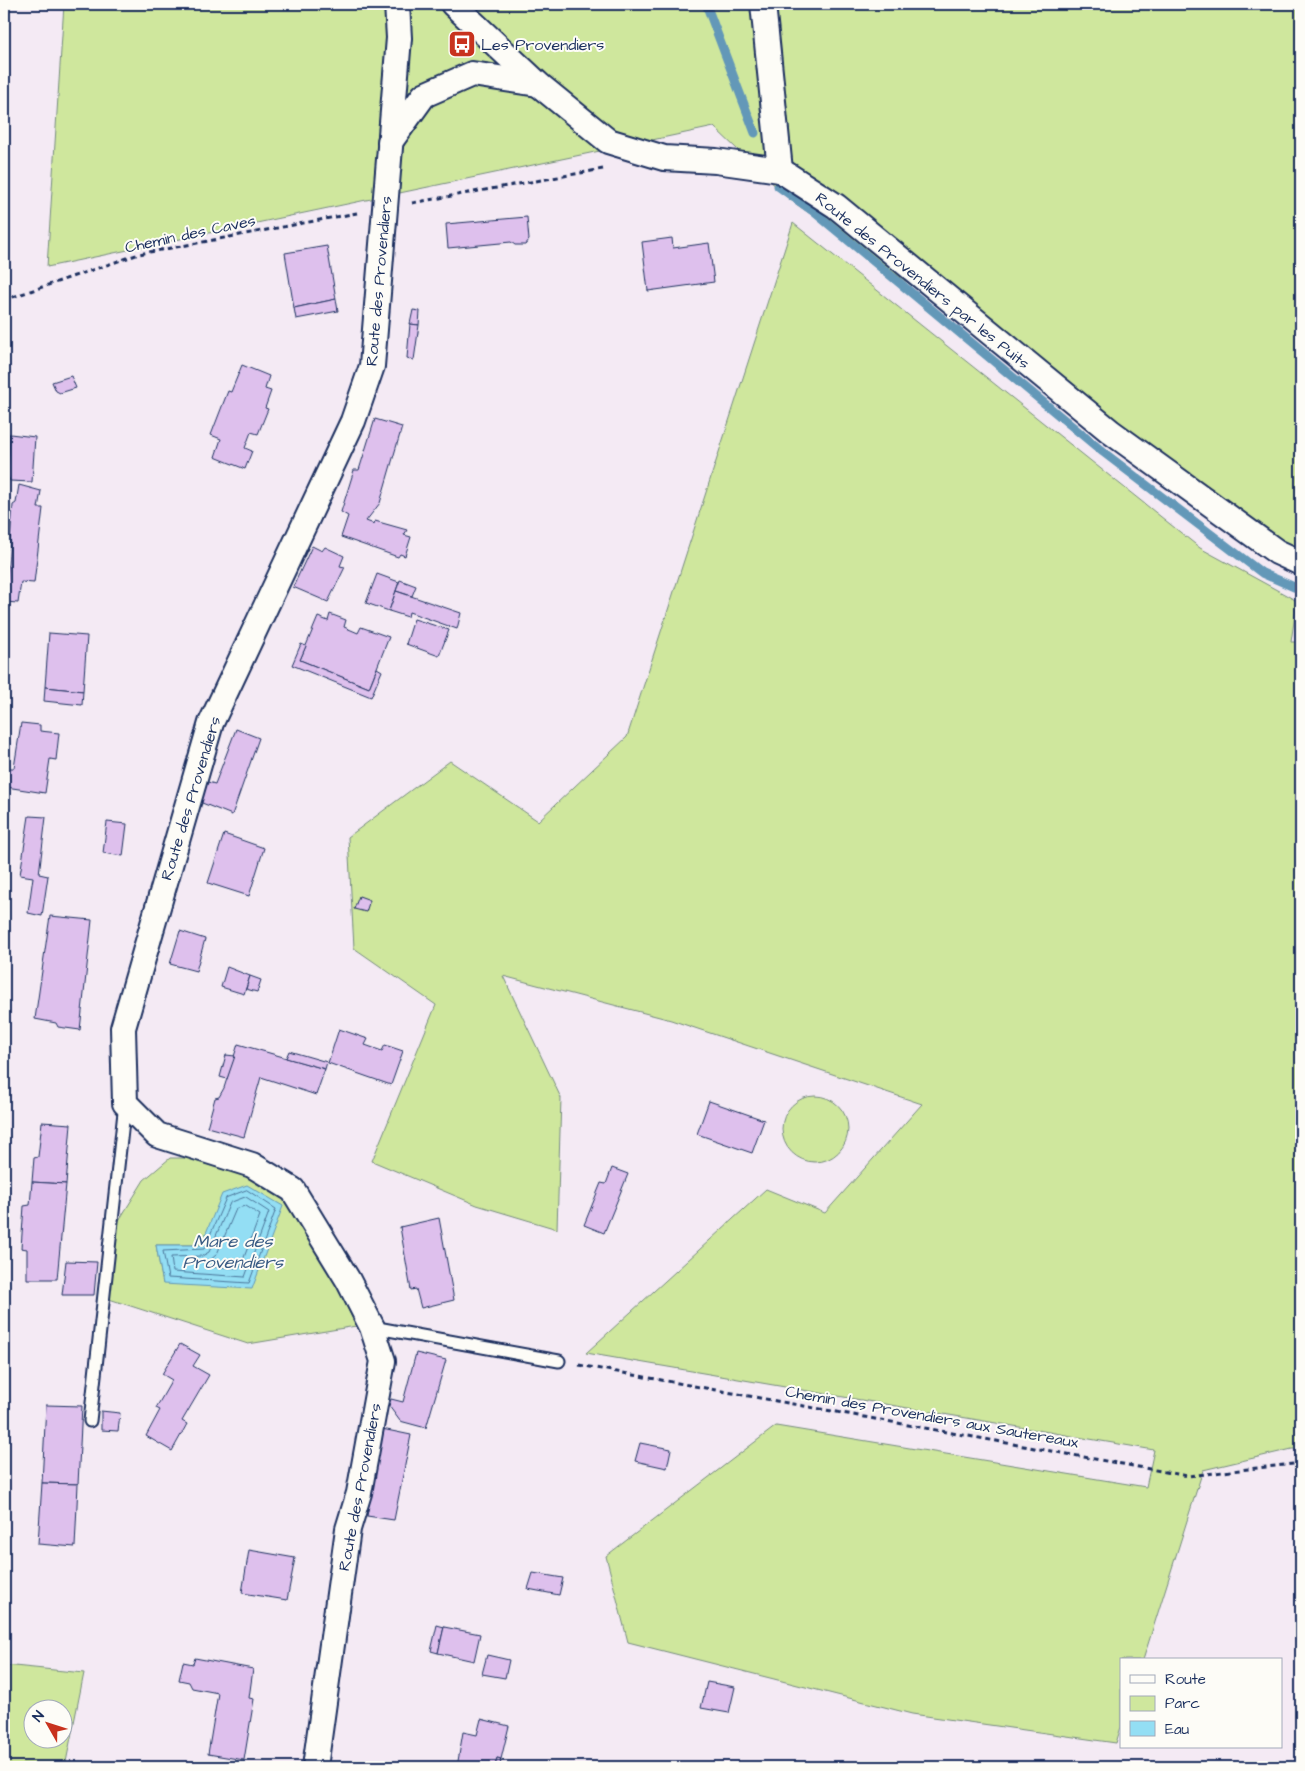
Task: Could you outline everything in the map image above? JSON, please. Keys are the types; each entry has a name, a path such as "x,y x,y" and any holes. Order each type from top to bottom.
{"street":[{"name":"Route des Provendiers","path":"315,1767 348,1529 359,1493 383,1361 372,1327 348,1280 293,1190 252,1165 157,1135 125,1103 123,1028 211,723 353,421 372,366 399,38 397,4"},
{"name":"Route des Provendiers par les Puits","path":"453,4 538,84 608,141 664,158 716,161 780,170 836,206 1111,432 1277,552 1301,563"},
{"path":"763,4 780,170"},
{"path":"390,142 424,95 472,74 538,84"}],"lane":[{"path":"90,1421 125,1103"},
{"path":"372,1327 559,1361"}],"path":[{"name":"Chemin des Caves","path":"4,300 139,254 608,168"},
{"name":"Chemin des Provendiers aux Sautereaux","path":"559,1361 1188,1476 1301,1464"}],"green space":[{"path":"64,4 1301,4 1301,560 789,199 714,127 47,267"},
{"path":"793,223 1200,548 1297,601 1291,642 1301,642 1301,1449 1292,1449 1203,1470 1144,1658 1120,1658 1120,1730 1116,1743 912,1714 628,1642 606,1556 776,1426 1146,1487 1154,1450 586,1353 766,1189 825,1213 922,1104 671,1020 503,976 561,1098 557,1229 477,1205 372,1161 436,1005 354,948 348,837 450,761 538,821 627,737"},
{"path":"815,1096 828,1098 843,1111 846,1116 848,1129 846,1142 833,1157 828,1160 815,1162 802,1160 787,1147 784,1142 782,1129 784,1116 797,1101 802,1098"},
{"path":"170,1158 202,1158 236,1164 293,1203 312,1234 356,1326 248,1344 109,1299 118,1222 144,1180","holes":["156,1245 201,1245 163,1284"]},
{"path":"4,1665 84,1673 72,1732 72,1698 22,1698 22,1748 69,1748 65,1767 4,1767"}],"water":[{"name":"Mare des Provendiers","path":"247,1185 283,1206 252,1289 163,1284 156,1245 201,1245 222,1194"}],"building":[{"path":"527,217 529,240 525,245 515,245 511,242 448,248 446,224"},
{"path":"672,238 673,248 709,243 714,282 648,291 642,242"},
{"path":"327,246 336,299 294,308 285,253"},
{"path":"336,299 338,311 296,319 294,308"},
{"path":"413,310 420,311 419,325 410,324"},
{"path":"410,324 419,325 414,360 407,358"},
{"path":"242,365 269,376 265,389 271,391 265,408 268,409 258,434 251,432 245,448 252,451 245,469 215,457 221,439 211,435 228,391 231,392"},
{"path":"71,376 76,388 60,393 56,391 52,382"},
{"path":"375,419 402,427 380,503 366,521 374,524 375,521 407,530 404,535 411,537 405,556 400,554 398,557 341,537 348,516 341,512 354,470 359,470"},
{"path":"4,434 10,434 8,476 4,475"},
{"path":"10,434 35,437 32,482 10,481 8,476"},
{"path":"19,485 41,491 38,508 43,508 34,583 21,582 18,603 5,602 13,505 16,503"},
{"path":"312,546 322,551 325,547 344,556 340,566 345,567 328,602 293,587"},
{"path":"377,574 399,582 389,611 366,603"},
{"path":"400,580 416,586 412,596 396,591"},
{"path":"396,591 461,613 457,629 409,612 408,617 389,611"},
{"path":"330,614 346,620 344,627 358,633 361,627 389,637 369,688 300,660 318,617 328,621"},
{"path":"414,619 449,630 439,656 406,644"},
{"path":"49,633 87,636 83,691 45,687"},
{"path":"301,644 306,646 300,660 369,688 377,668 382,671 371,697 292,665"},
{"path":"45,687 83,691 82,705 44,701"},
{"path":"21,723 40,725 40,731 59,733 56,760 50,759 45,793 6,787 9,768 14,768"},
{"path":"236,729 259,738 232,815 197,801 204,781 215,784"},
{"path":"29,816 46,817 39,874 48,876 42,916 28,913 33,877 20,875"},
{"path":"107,822 127,824 123,856 103,853"},
{"path":"224,834 264,848 249,896 208,883"},
{"path":"359,896 370,900 366,912 354,909"},
{"path":"50,916 92,920 80,1030 58,1027 56,1023 35,1019"},
{"path":"180,931 205,939 196,971 170,964"},
{"path":"227,967 250,976 244,994 221,987"},
{"path":"250,976 261,980 257,992 246,989"},
{"path":"339,1029 368,1039 365,1045 382,1051 385,1045 403,1051 391,1085 328,1063"},
{"path":"238,1044 325,1069 316,1095 261,1077 244,1137 207,1127 215,1098 219,1097 224,1088"},
{"path":"289,1051 327,1062 325,1069 286,1058"},
{"path":"226,1055 235,1056 227,1079 220,1077"},
{"path":"709,1101 764,1120 752,1153 697,1134"},
{"path":"42,1122 71,1124 66,1184 32,1182 34,1158 38,1157"},
{"path":"612,1168 628,1174 604,1233 584,1225 601,1183 606,1184"},
{"path":"32,1182 66,1184 57,1279 27,1279 27,1249 21,1248 24,1206 30,1205"},
{"path":"439,1218 454,1300 421,1308 416,1289 411,1290 400,1227"},
{"path":"66,1261 97,1262 94,1295 62,1295"},
{"path":"180,1344 200,1355 193,1366 209,1375 182,1421 187,1424 172,1451 146,1436 160,1410 156,1408 172,1380 162,1374"},
{"path":"416,1353 446,1360 426,1428 400,1421 389,1406 391,1399 403,1402"},
{"path":"46,1405 82,1406 78,1484 42,1483"},
{"path":"101,1411 120,1413 118,1431 101,1430"},
{"path":"382,1429 411,1435 394,1520 367,1516"},
{"path":"640,1443 671,1449 667,1468 635,1461"},
{"path":"42,1483 78,1484 75,1547 38,1544"},
{"path":"249,1550 295,1558 287,1600 242,1593"},
{"path":"533,1573 563,1578 559,1595 528,1589"},
{"path":"437,1625 444,1627 438,1653 431,1651"},
{"path":"444,1627 480,1634 474,1661 438,1653"},
{"path":"487,1655 509,1660 505,1678 482,1674"},
{"path":"195,1658 253,1669 249,1698 254,1699 244,1760 208,1754 218,1693 192,1688 189,1682 179,1680 183,1662 193,1664"},
{"path":"707,1682 735,1687 729,1713 701,1708"},
{"path":"481,1719 509,1726 501,1759 497,1758 495,1767 457,1767 463,1732 477,1735"},
{"path":"497,1758 501,1759 500,1767 495,1767"}],"waterway":[{"path":"706,4 755,133"},
{"path":"778,186 813,211 1103,452 1262,573 1301,590"}],"place":[{"name":"Les Provendiers","path":"462,44"}]}
